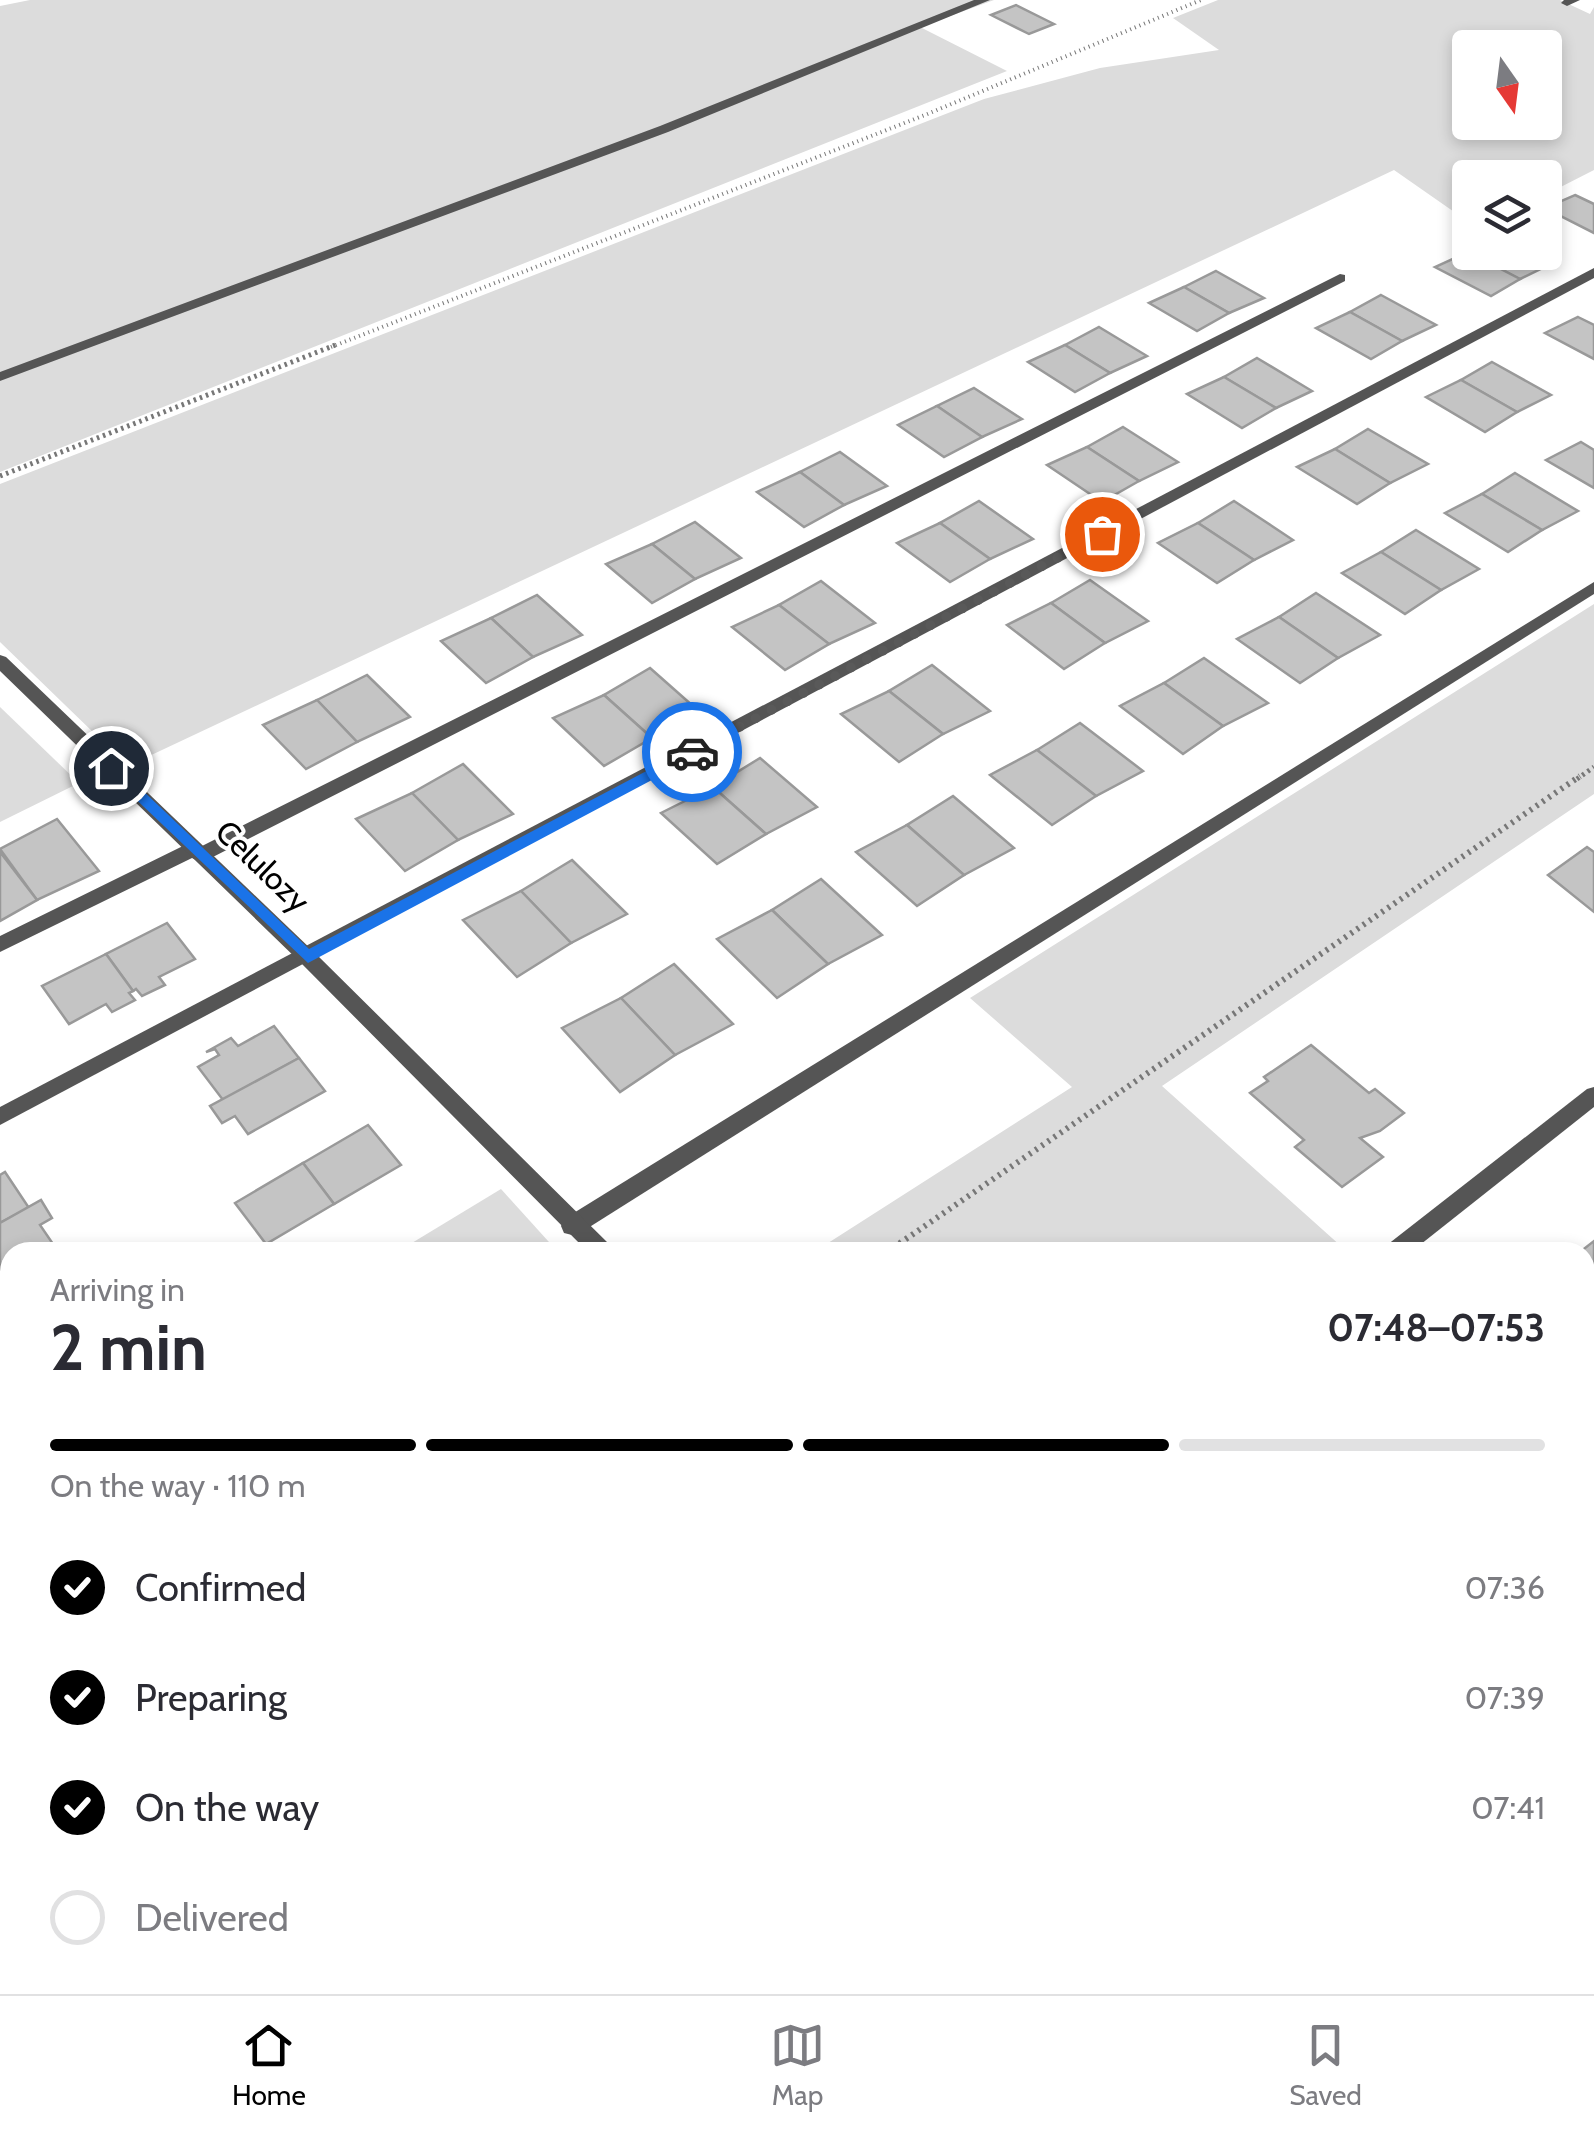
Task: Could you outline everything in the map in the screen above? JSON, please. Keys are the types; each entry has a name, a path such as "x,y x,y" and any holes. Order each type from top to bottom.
{"street":[{"path":"0,377 664,129 984,0"},
{"path":"0,1116 308,957 1594,272"},
{"path":"0,945 197,852 1340,278"},
{"path":"572,1226 1594,587"},
{"name":"Celulozy","path":"0,661 308,957 590,1242"},
{"path":"1408,1242 1594,1095"}],"path":[{"path":"0,476 926,115 1202,0"},
{"path":"903,1242 1594,767"}],"shaded area":[{"path":"30,0 994,0 920,27 1007,71 0,472 0,6"},
{"path":"1218,0 1560,0 1590,14 1594,7 1594,170 1562,186 1562,160 1452,160 1452,210 1394,170 128,766 0,642 0,484 984,99 1100,68 1219,50 1173,18"},
{"path":"1594,604 1594,794 1162,1086 1336,1242 830,1242 1072,1087 970,998"},
{"path":"0,707 79,783 0,822"},
{"path":"501,1189 549,1242 414,1242"}],"building":[{"path":"1016,5 1054,24 1029,34 991,15"},
{"path":"1575,195 1594,204 1594,233 1562,217 1562,201"},
{"path":"1452,259 1452,270 1503,270 1520,279 1491,296 1435,267"},
{"path":"1503,270 1539,270 1520,279"},
{"path":"1216,271 1264,298 1229,313 1184,287"},
{"path":"1184,287 1229,313 1197,331 1149,303"},
{"path":"1381,295 1436,325 1402,341 1350,312"},
{"path":"1350,312 1402,341 1371,359 1316,328"},
{"path":"1578,317 1594,325 1594,359 1545,333"},
{"path":"1099,327 1147,356 1110,373 1065,345"},
{"path":"1065,345 1110,373 1075,392 1028,362"},
{"path":"1257,358 1312,391 1276,408 1224,377"},
{"path":"1492,362 1551,395 1517,412 1461,380"},
{"path":"1224,377 1276,408 1242,428 1187,394"},
{"path":"1461,380 1517,412 1485,432 1426,397"},
{"path":"974,388 1022,419 982,437 937,406"},
{"path":"937,406 982,437 944,457 898,425"},
{"path":"1123,427 1178,462 1139,481 1087,447"},
{"path":"1368,429 1428,464 1390,483 1335,449"},
{"path":"1581,442 1594,450 1594,488 1546,460"},
{"path":"1087,447 1139,481 1102,502 1047,465"},
{"path":"1335,449 1390,483 1357,504 1297,467"},
{"path":"840,452 887,486 844,505 800,472"},
{"path":"800,472 844,505 804,527 757,492"},
{"path":"1515,473 1578,511 1542,530 1482,494"},
{"path":"1482,494 1542,530 1508,552 1445,513"},
{"path":"979,501 1033,539 990,559 940,523"},
{"path":"1234,501 1293,540 1254,560 1198,523"},
{"path":"695,522 741,558 695,579 652,544"},
{"path":"940,523 990,559 950,582 897,543"},
{"path":"1198,523 1254,560 1217,583 1158,543"},
{"path":"1416,530 1479,569 1441,590 1381,552"},
{"path":"652,544 695,579 652,603 606,564"},
{"path":"1381,552 1441,590 1405,614 1342,573"},
{"path":"1090,580 1148,621 1105,643 1051,603"},
{"path":"821,581 875,623 829,644 779,605"},
{"path":"1316,593 1380,635 1338,658 1279,617"},
{"path":"537,595 582,635 533,657 491,618"},
{"path":"1051,603 1105,643 1064,669 1007,625"},
{"path":"779,605 829,644 785,670 732,627"},
{"path":"1279,617 1338,658 1300,683 1237,639"},
{"path":"491,618 533,657 486,683 441,641"},
{"path":"1204,658 1268,703 1223,726 1164,683"},
{"path":"932,665 990,711 943,734 889,691"},
{"path":"650,668 702,714 652,738 604,695"},
{"path":"367,675 410,717 357,742 317,700"},
{"path":"1164,683 1223,726 1183,754 1120,706"},
{"path":"889,691 943,734 899,762 841,714"},
{"path":"604,695 652,738 604,766 553,718"},
{"path":"317,700 357,742 306,769 263,725"},
{"path":"1080,723 1143,771 1096,796 1037,750"},
{"path":"1037,750 1096,796 1052,825 990,775"},
{"path":"760,758 817,807 766,834 713,787"},
{"path":"463,764 513,814 458,840 412,793"},
{"path":"713,787 766,834 717,864 661,813"},
{"path":"412,793 458,840 405,871 356,819"},
{"path":"953,796 1014,848 964,875 907,825"},
{"path":"57,819 99,871 37,900 0,849"},
{"path":"907,825 964,875 917,906 856,852"},
{"path":"1587,847 1594,852 1594,912 1548,875"},
{"path":"0,852 37,900 0,921"},
{"path":"572,860 627,914 571,943 521,891"},
{"path":"821,879 882,935 828,964 772,910"},
{"path":"521,891 571,943 517,977 463,920"},
{"path":"772,910 828,964 777,998 717,939"},
{"path":"167,923 195,959 159,977 165,985 142,996 136,989 133,991 106,954"},
{"path":"106,954 133,991 129,993 135,1000 112,1012 106,1004 69,1024 42,986"},
{"path":"674,964 733,1024 675,1055 621,998"},
{"path":"621,998 675,1055 620,1092 562,1028"},
{"path":"274,1026 299,1058 223,1100 198,1067 219,1055 215,1049 206,1052 231,1038 238,1046"},
{"path":"1311,1045 1369,1093 1375,1089 1404,1113 1380,1131 1360,1138 1383,1157 1342,1187 1295,1147 1304,1140 1250,1093 1268,1081 1264,1077"},
{"path":"299,1058 325,1091 248,1134 235,1116 222,1123 210,1106"},
{"path":"368,1125 401,1165 334,1204 303,1163"},
{"path":"303,1163 334,1204 264,1242 235,1203"},
{"path":"5,1172 29,1208 0,1223 0,1175"},
{"path":"41,1200 52,1218 40,1225 52,1242 0,1242 0,1223"}],"way so far":[{"path":"692,752 1102,534"}],"route":[{"path":"111,768 308,957 692,752"}]}
